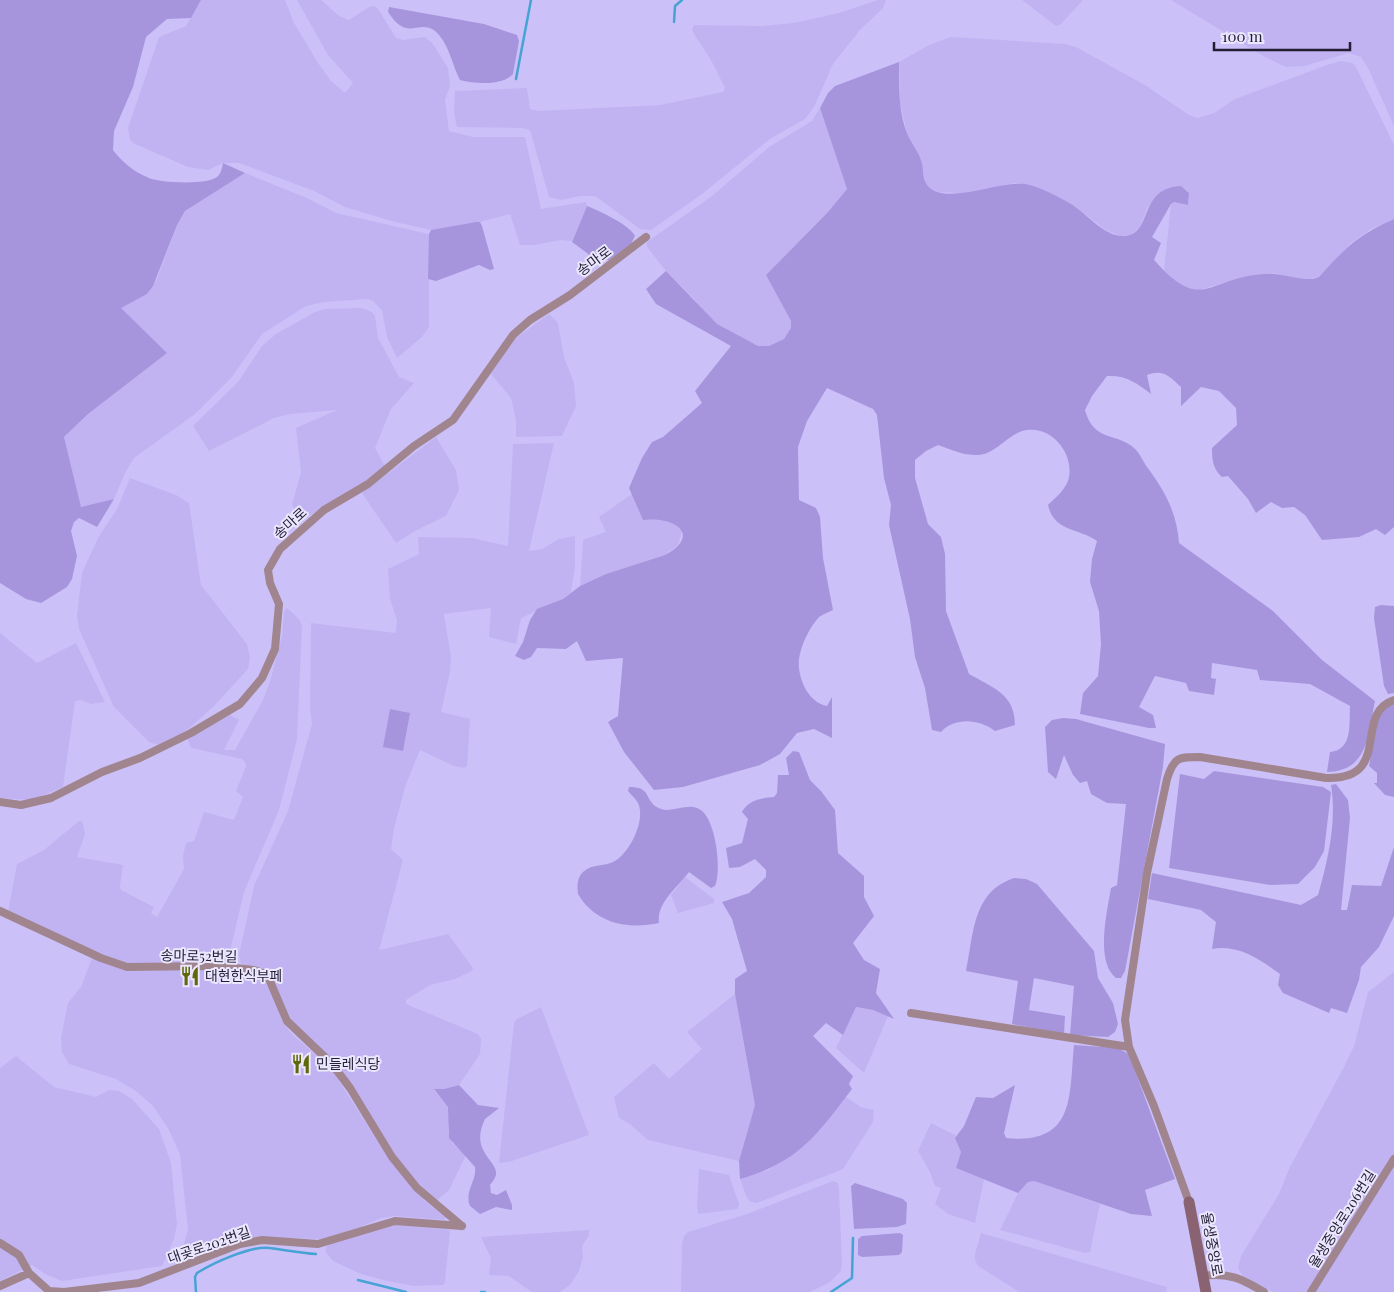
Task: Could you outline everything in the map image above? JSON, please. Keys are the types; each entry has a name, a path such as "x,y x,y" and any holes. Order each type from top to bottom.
{"street":[{"name":"송마로","path":"0,802 21,805 51,798 102,772 140,758 191,733 240,704 262,678 275,649 280,604 270,583 268,570 280,549 329,506 368,484 414,446 453,420 513,335 530,320 570,295 646,237"},
{"path":"1189,1202 1154,1106 1129,1047 1125,1020 1146,882 1167,779 1172,764 1181,757 1200,757 1326,778 1344,778 1356,772 1367,760 1376,715 1383,704 1394,700"},
{"name":"송마로52번길","path":"0,911 101,958 127,967 216,966 254,970 262,973 270,979 287,1021 332,1064 350,1088 392,1157 417,1188 462,1226"},
{"path":"912,1014 1129,1047"},
{"name":"율생중앙로206번길","path":"1311,1292 1394,1159"},
{"name":"율생중앙로","path":"1189,1202 1206,1292"},
{"name":"대곶로202번길","path":"0,1243 19,1255 29,1273 49,1291 83,1290 139,1284 240,1244 262,1240 318,1244 395,1221 462,1226"},
{"path":"0,1286 29,1273"},
{"path":"1203,1276 1221,1274 1235,1276 1264,1292"}],"shaded area":[{"path":"0,0 201,0 191,18 167,19 146,37 133,87 114,131 113,150 133,170 155,180 184,182 212,180 221,171 223,163 245,173 185,211 177,225 153,286 147,294 121,308 167,353 88,414 64,437 81,507 114,499 97,527 79,518 74,522 71,531 77,556 72,579 67,587 41,603 26,599 0,583"},
{"path":"201,0 285,0 294,23 318,63 331,81 345,93 353,83 328,55 297,0 321,0 339,16 349,20 369,7 374,6 378,9 396,38 403,40 425,37 433,44 448,68 450,86 445,100 449,131 473,137 525,137 541,209 586,202 587,206 572,241 560,240 534,245 520,245 510,214 480,222 431,230 395,222 345,207 314,191 239,163 223,163 208,170 188,167 135,144 130,140 128,128 159,37 186,26"},
{"path":"878,0 886,0 883,8 860,30 833,64 814,107 805,119 770,139 702,194 651,230 640,229 595,196 580,196 561,200 549,197 530,130 522,128 457,127 454,113 455,91 527,88 530,109 539,111 660,105 723,92 725,88 711,60 694,34 692,29 694,25 762,26 793,23 839,13"},
{"path":"1022,0 1083,0 1061,24 1056,26"},
{"path":"1171,0 1394,0 1394,126 1368,68 1361,57 1349,53 1304,66 1286,67 1265,57"},
{"path":"389,7 484,24 517,35 519,41 513,74 503,81 488,83 460,80 440,36 429,28 407,28 401,26 388,12"},
{"path":"951,37 1065,44 1076,47 1145,85 1189,115 1198,118 1214,113 1235,99 1330,64 1341,61 1352,63 1355,65 1394,145 1394,219 1371,229 1351,243 1319,277 1306,280 1273,273 1248,276 1199,290 1183,287 1164,271 1171,204 1174,202 1188,205 1189,193 1186,189 1175,187 1158,194 1147,208 1140,227 1131,235 1120,236 1106,230 1073,205 1030,185 1015,183 963,193 938,192 925,183 922,162 907,133 900,103 899,62 929,45"},
{"path":"899,62 900,98 904,124 921,159 924,180 927,186 939,192 951,194 1006,185 1030,185 1066,201 1078,208 1106,231 1122,236 1130,235 1137,231 1148,209 1159,194 1168,188 1181,186 1189,193 1188,205 1174,202 1171,204 1152,237 1161,243 1154,260 1170,277 1184,286 1206,289 1245,277 1264,274 1313,279 1319,277 1345,250 1361,237 1394,219 1394,527 1385,535 1376,529 1359,537 1322,540 1305,515 1294,507 1282,508 1271,502 1256,513 1248,499 1228,476 1222,477 1219,474 1214,464 1212,448 1237,425 1236,408 1219,391 1201,387 1181,406 1181,387 1162,373 1147,375 1151,394 1131,380 1107,376 1092,396 1085,410 1094,428 1127,443 1138,452 1169,503 1176,522 1179,543 1273,611 1322,660 1375,701 1364,749 1359,758 1351,765 1341,770 1327,772 1330,752 1343,746 1346,741 1349,728 1350,706 1310,684 1260,680 1257,670 1212,663 1211,678 1216,679 1214,695 1189,691 1186,683 1155,676 1139,707 1153,715 1156,728 1080,714 1083,693 1098,676 1101,644 1099,611 1090,582 1092,559 1097,541 1061,525 1051,514 1048,505 1068,481 1069,462 1054,438 1037,430 1021,432 985,454 969,455 938,445 926,451 915,460 915,478 928,524 941,537 945,554 946,611 969,674 993,687 1006,698 1014,714 1015,725 995,731 982,724 967,721 953,724 941,732 932,730 925,688 915,657 910,619 889,525 891,505 884,478 877,415 873,409 827,388 807,421 798,447 799,500 816,508 820,517 823,558 833,610 819,617 812,626 802,648 799,666 805,688 814,700 827,706 832,697 832,738 814,729 797,733 780,754 760,765 683,787 654,790 624,752 608,722 618,716 623,658 586,661 577,641 566,649 537,648 531,657 524,660 515,656 523,642 530,620 537,609 563,599 580,586 606,574 665,555 676,548 682,541 683,534 680,528 674,524 665,521 643,520 629,488 642,458 652,442 663,437 702,403 695,391 731,346 656,304 646,289 666,271 717,324 758,346 769,346 784,339 791,328 791,321 766,275 828,212 847,189 820,108 828,93 835,86"},
{"path":"820,108 847,189 828,212 766,275 791,321 791,328 784,339 769,346 758,346 717,325 666,271 647,247 647,242 712,196 769,147 812,121"},
{"path":"245,173 307,198 336,213 429,234 429,327 422,337 397,358 387,337 382,310 373,301 367,299 324,302 306,306 262,334 232,377 195,414 134,458 125,473 114,499 81,508 64,437 88,414 166,353 120,308 147,294 157,279 177,225 185,211"},
{"path":"587,206 627,227 635,236 631,244 609,260 595,259 572,242"},
{"path":"480,222 482,226 494,269 490,270 479,265 436,281 428,279 429,234 431,230"},
{"path":"362,308 372,312 375,316 378,338 399,377 414,383 391,409 375,448 385,466 365,482 302,520 292,505 301,472 296,428 337,410 290,414 274,418 209,451 193,426 238,382 262,346 276,334 315,312 325,309"},
{"path":"549,314 558,323 564,357 574,383 576,406 562,436 516,437 516,421 511,398 491,374 515,339"},
{"path":"436,437 456,470 459,490 446,516 415,531 396,543 362,493"},
{"path":"554,443 529,551 542,549 559,539 575,536 575,567 571,592 563,599 521,618 516,644 489,637 491,608 444,614 451,657 450,672 441,712 470,719 467,766 464,768 454,766 420,750 405,787 394,829 391,849 403,860 379,950 448,934 473,968 472,971 455,979 430,985 406,1000 406,1004 478,1034 481,1039 480,1054 459,1085 434,1090 448,1107 450,1114 448,1132 452,1143 466,1155 449,1190 436,1201 422,1188 392,1152 355,1090 294,1025 281,998 260,969 241,964 239,955 254,886 288,811 312,724 310,708 311,623 396,633 397,620 390,599 388,569 419,554 418,537 472,538 508,546 513,444"},
{"path":"130,478 176,495 189,503 201,585 247,644 250,658 248,669 213,707 186,731 158,745 149,742 114,707 79,629 77,616 82,573 98,538 117,509"},
{"path":"632,494 643,520 663,519 678,524 682,531 678,545 665,555 606,574 580,586 583,540 606,532 599,517"},
{"path":"1381,605 1394,606 1394,693 1388,694 1384,686 1374,618 1375,607"},
{"path":"287,608 299,619 302,626 297,739 279,810 244,892 227,964 123,963 8,912 17,864 44,850 79,821 82,821 85,834 77,857 123,865 121,890 154,907 151,913 157,917 184,869 183,855 186,843 194,841 204,812 234,820 243,797 236,791 246,766 245,762 242,759 191,748 187,738 230,715 239,720 224,750 235,750 263,700 270,682 282,636 284,611"},
{"path":"0,633 37,663 76,643 105,702 91,704 81,700 75,701 63,787 32,800 0,798"},
{"path":"1394,703 1394,797 1385,795 1374,783 1377,783 1377,773 1369,766 1377,722 1384,706"},
{"path":"390,709 410,713 403,751 383,747"},
{"path":"1063,718 1076,719 1165,744 1163,767 1125,971 1121,978 1116,978 1110,970 1106,960 1104,936 1111,888 1117,885 1126,804 1107,803 1091,794 1087,781 1080,783 1073,775 1064,755 1056,779 1048,772 1045,727 1052,720"},
{"path":"793,751 799,752 810,780 835,810 838,853 864,876 864,897 874,916 853,943 864,960 880,969 876,993 894,1019 873,1010 856,1007 843,1035 826,1023 813,1036 853,1076 849,1084 852,1089 828,1120 805,1145 777,1164 740,1179 739,1161 755,1105 735,994 735,979 747,971 732,919 722,902 749,893 766,877 766,870 755,859 740,867 729,868 726,848 742,843 748,819 742,812 745,808 755,800 774,797 777,793 778,775 789,775 786,758"},
{"path":"1214,771 1323,787 1331,792 1324,851 1315,867 1298,884 1270,885 1169,868 1180,774 1204,779"},
{"path":"1336,784 1348,800 1350,818 1341,910 1347,910 1352,885 1381,886 1394,847 1394,916 1379,947 1361,967 1359,980 1347,1013 1331,1008 1329,1013 1283,993 1278,985 1280,974 1248,954 1231,949 1212,949 1216,922 1201,910 1148,899 1152,873 1301,905 1318,895 1328,854 1332,826 1333,799 1331,785"},
{"path":"629,787 644,790 655,806 660,809 671,810 692,807 704,812 709,820 716,843 718,868 715,886 711,888 689,872 664,902 659,916 659,923 635,926 613,922 593,912 578,894 578,882 583,872 591,867 607,864 621,857 635,835 640,818 640,810 637,801 628,791"},
{"path":"685,877 714,899 714,903 678,913 671,895"},
{"path":"1014,878 1026,879 1037,884 1094,951 1098,978 1113,1003 1118,1024 1115,1032 1108,1037 1070,1035 1074,986 1034,978 1029,1010 1065,1016 1064,1034 1012,1024 1018,981 966,971 977,916 982,904 1000,884"},
{"path":"92,958 128,971 207,970 244,973 261,977 269,988 284,1023 290,1032 332,1070 389,1159 424,1200 445,1217 445,1220 395,1216 381,1218 345,1234 325,1239 251,1237 195,1256 187,1257 181,1255 188,1230 180,1155 169,1130 153,1106 136,1091 116,1079 69,1064 62,1052 61,1038 68,1003 81,987"},
{"path":"1394,972 1394,1292 1273,1292 1243,1276 1238,1268 1241,1256 1279,1194 1290,1167 1344,1067 1354,1046 1368,992"},
{"path":"735,994 755,1105 739,1161 648,1140 630,1124 619,1118 614,1097 654,1063 669,1079 702,1049 687,1032"},
{"path":"541,1007 589,1135 509,1162 499,1163 514,1023 517,1019"},
{"path":"856,1007 873,1010 888,1016 864,1073 836,1048"},
{"path":"1074,1045 1117,1048 1127,1053 1134,1068 1175,1179 1145,1190 1152,1216 1131,1214 1034,1181 1028,1182 1018,1193 956,1168 961,1152 955,1138 964,1126 976,1097 993,1098 1015,1085 1004,1133 1006,1138 1029,1138 1045,1134 1057,1125 1069,1099"},
{"path":"16,1056 54,1087 96,1097 109,1090 119,1091 132,1099 159,1129 171,1163 177,1224 174,1239 162,1266 62,1281 45,1274 32,1265 0,1281 0,1068"},
{"path":"459,1085 478,1105 499,1108 485,1119 480,1140 485,1154 495,1170 496,1176 490,1185 491,1193 497,1195 506,1190 512,1210 496,1207 480,1214 470,1206 469,1191 475,1167 449,1138 448,1107 434,1089 444,1089"},
{"path":"846,1097 861,1107 874,1110 873,1122 843,1169 765,1200 756,1203 751,1202 747,1198 740,1179 769,1170 821,1129"},
{"path":"931,1123 957,1136 956,1139 961,1152 956,1168 984,1179 975,1223 948,1214 935,1204 941,1188 935,1186 930,1172 918,1151"},
{"path":"699,1169 729,1175 739,1204 738,1209 698,1214"},
{"path":"833,1181 838,1183 839,1189 842,1263 841,1271 830,1282 810,1292 681,1292 682,1243 684,1236 688,1232 747,1214"},
{"path":"1034,1181 1100,1204 1090,1252 1085,1253 1000,1230 1018,1193 1028,1182"},
{"path":"855,1183 903,1199 907,1203 906,1224 897,1227 854,1229 851,1186"},
{"path":"399,1224 450,1230 445,1282 443,1285 414,1286 361,1274 333,1261 325,1251 328,1244"},
{"path":"589,1230 589,1235 582,1246 583,1257 579,1271 570,1285 560,1292 532,1292 509,1276 489,1275 491,1258 481,1237"},
{"path":"900,1233 903,1235 902,1252 899,1255 862,1257 858,1255 858,1239 862,1236"},
{"path":"981,1233 1167,1287 1166,1292 1019,1292 978,1266 975,1254"}],"waterway":[{"path":"516,79 531,0"},
{"path":"674,22 675,6 682,0"},
{"path":"831,1292 852,1278 853,1238"},
{"path":"196,1292 195,1277 197,1273 213,1264 243,1252 253,1249 270,1248 316,1254"},
{"path":"358,1280 406,1292"}],"place":[{"name":"대현한식부페","path":"190,976"},
{"name":"민들레식당","path":"301,1064"}]}
